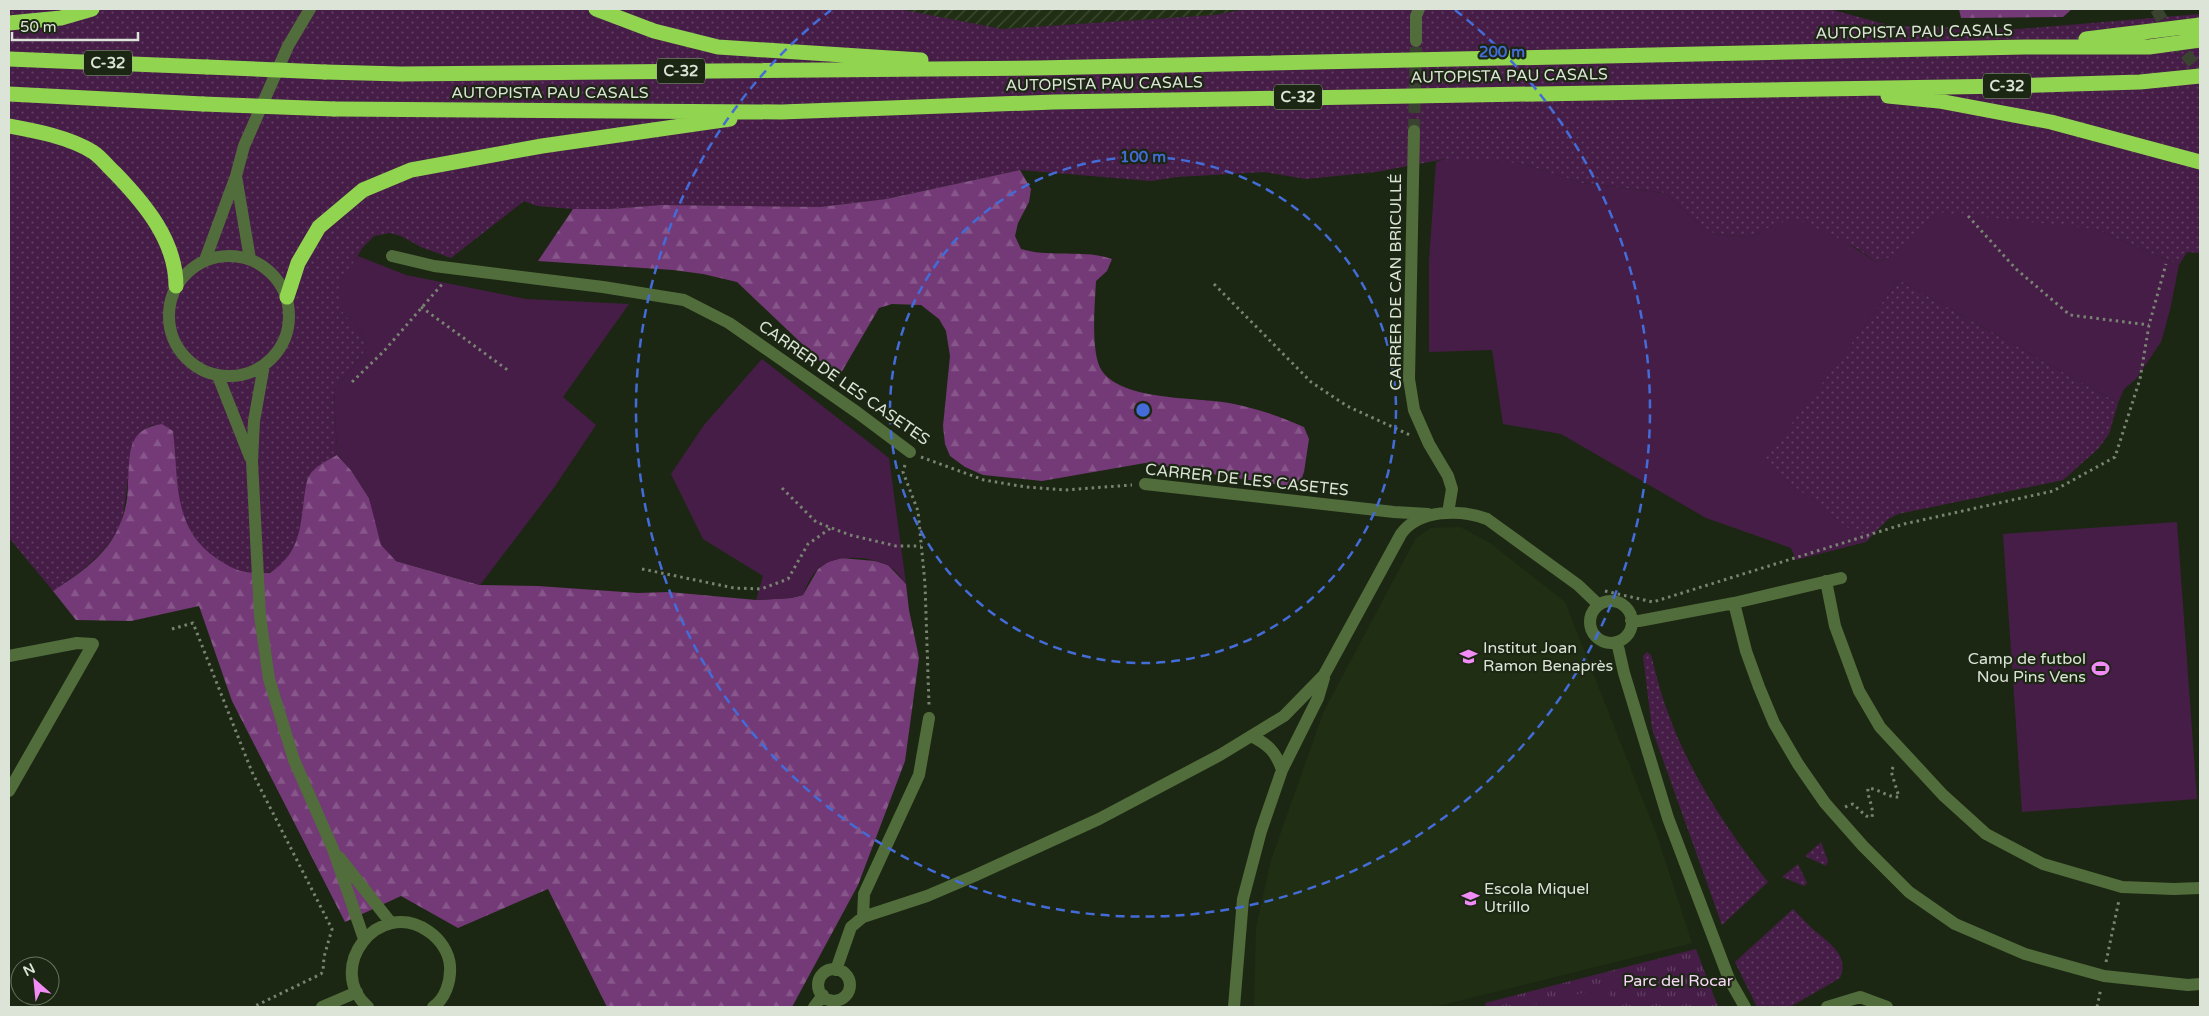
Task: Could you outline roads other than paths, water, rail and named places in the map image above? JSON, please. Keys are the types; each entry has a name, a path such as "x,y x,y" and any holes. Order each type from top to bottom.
{"highway":[{"path":"9,23 61,18 92,9"},
{"path":"596,9 654,31 718,47 1037,68"},
{"path":"2025,47 2200,25"},
{"name":"AUTOPISTA PAU CASALS","path":"9,59 401,74 1037,68 2025,47 2149,47 2200,40"},
{"name":"AUTOPISTA PAU CASALS","path":"9,94 334,109 781,112 1054,102 2028,86 2140,82 2200,76"},
{"path":"1814,89 1939,102 2042,120 2200,162"},
{"path":"287,296 298,262 320,227 363,190 411,170 542,146 781,112"},
{"path":"9,126 47,133 94,152 129,188 149,213 162,234 176,268 176,286"}],"street":[{"path":"205,260 236,176 244,146 288,46 310,9"},
{"path":"1416,11 1416,41"},
{"name":"CARRER DE CAN BRICULLÉ","path":"1414,131 1409,379 1414,410 1429,444 1448,476 1452,489 1448,513"},
{"path":"236,176 250,259"},
{"path":"228,255 250,259 273,274 287,296 290,322 282,346 264,366 242,375 218,376 197,368 179,352 170,331 168,308 176,286 188,270 205,260 228,255"},
{"name":"CARRER DE LES CASETES","path":"392,256 434,266 603,287 684,300 729,323 858,412 910,452"},
{"path":"264,366 254,421 252,461 260,616 268,679 294,760 333,849 364,939"},
{"path":"218,376 252,461"},
{"name":"CARRER DE LES CASETES","path":"1145,484 1434,515"},
{"path":"1234,1007 1243,899 1261,832 1282,770 1318,698 1324,676 1406,527 1434,515 1448,513 1470,514 1487,519 1578,584 1599,605"},
{"path":"1631,620 1639,621 1734,602 1841,578"},
{"path":"1826,581 1835,626 1859,691 1880,727 1943,795 1986,834 2043,864 2122,887 2200,888"},
{"path":"1607,602 1616,602 1626,608 1631,620 1627,635 1617,642 1605,642 1600,640 1591,629 1590,620 1593,612 1599,605 1607,602"},
{"path":"1734,602 1746,651 1774,723 1798,764 1836,816 1909,892 1955,924 2025,954 2104,976 2188,985 2200,984"},
{"path":"1617,642 1624,673 1668,818 1729,979 1745,1007"},
{"path":"9,656 77,643 93,644 9,791"},
{"path":"836,970 851,927 863,917 927,896 1021,857 1144,797 1284,716 1324,676"},
{"path":"863,917 864,894 919,775 929,718"},
{"path":"1251,736 1274,752 1282,770"},
{"path":"333,849 392,923"},
{"path":"368,1007 357,992 352,978 353,962 358,948 364,939 381,926 404,922 420,926 436,936 445,950 450,966 448,984 436,1006"},
{"path":"831,970 836,970 845,974 850,982 848,992 842,1003 822,996 819,986 822,976 831,970"},
{"path":"322,1007 357,992"},
{"path":"814,1007 822,996"},
{"path":"1827,1007 1860,997 1887,1007"}],"tunnel":[{"path":"2156,9 2172,37 2200,72"},
{"path":"1414,131 1416,41"}],"place":[{"name":"Institut Joan Ramon Benaprès","path":"1469,657"},
{"name":"Camp de futbol Nou Pins Vens","path":"2100,668"},
{"name":"Escola Miquel Utrillo","path":"1470,898"}],"park label":[{"name":"Parc del Rocar","path":"1678,981"}]}
